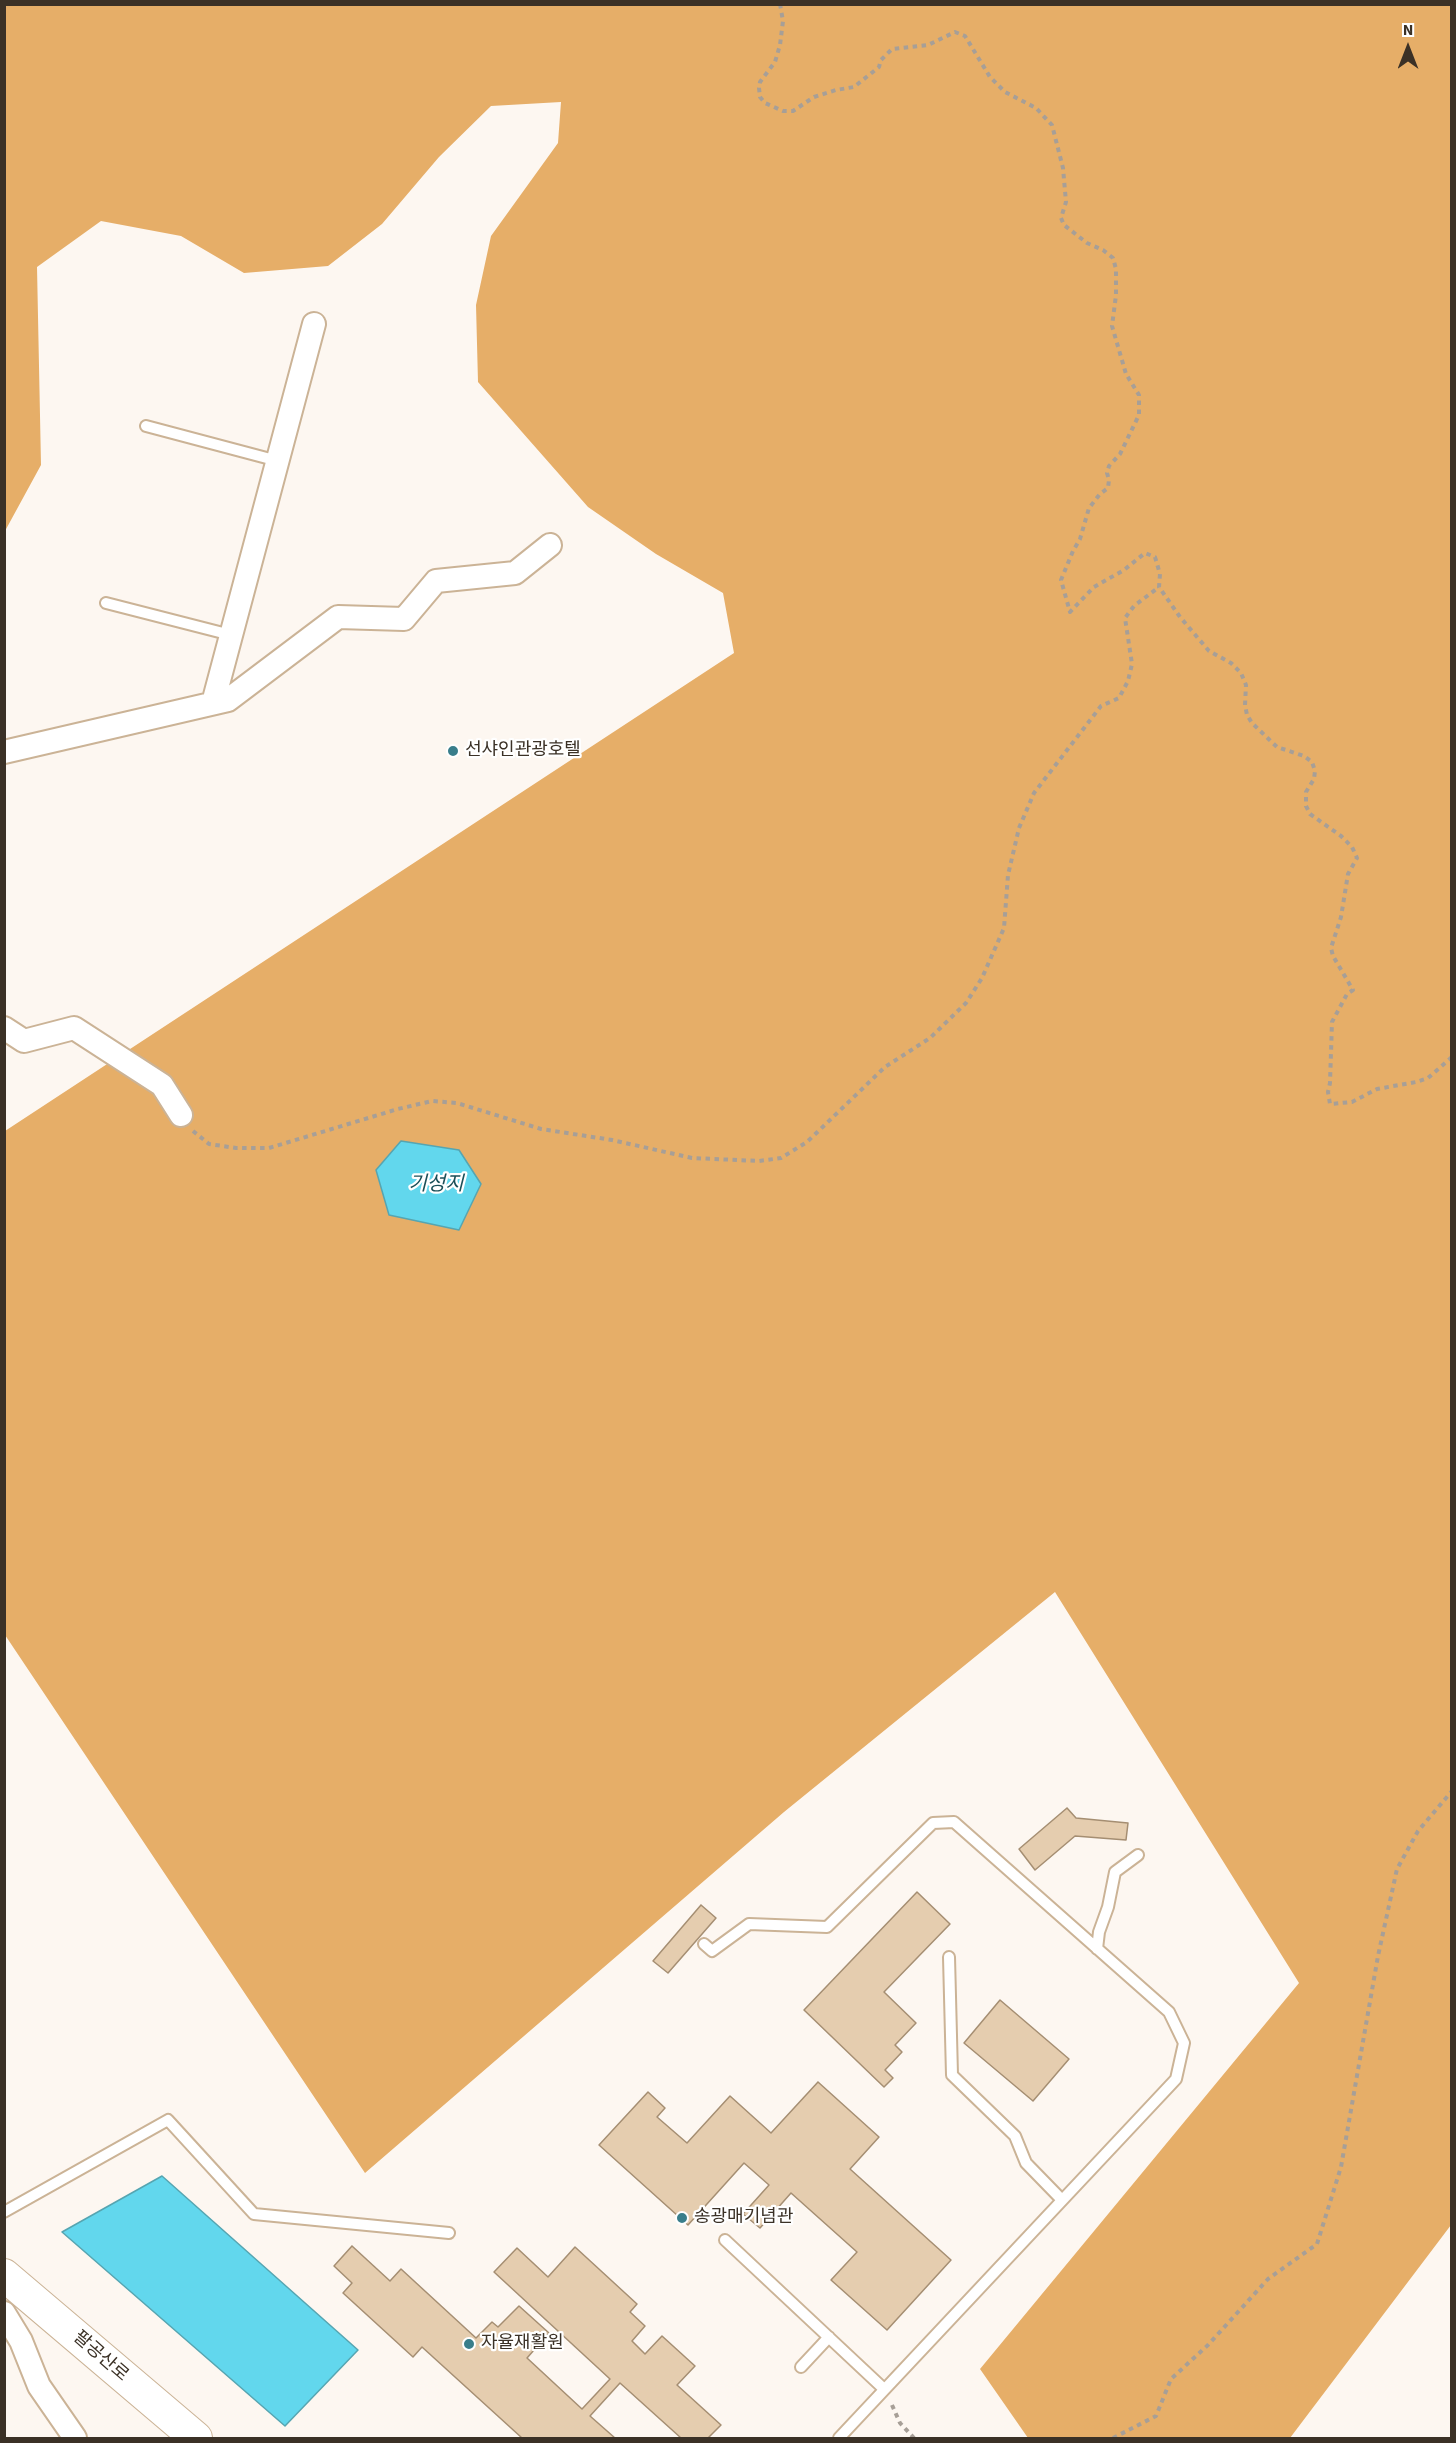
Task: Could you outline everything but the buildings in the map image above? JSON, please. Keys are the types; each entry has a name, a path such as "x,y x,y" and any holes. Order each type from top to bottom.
{"main road":[{"name":"팔공산로","path":"4,2275 196,2439"}],"street":[{"path":"213,704 314,324"},
{"path":"4,752 228,700 338,617 404,619 436,581 515,573 550,545"},
{"path":"4,1028 24,1041 75,1028 162,1085 181,1115"},
{"path":"4,2313 21,2341 39,2386 75,2439"}],"lane":[{"path":"146,426 278,461"},
{"path":"106,603 231,635"},
{"path":"704,1944 712,1951 749,1923 827,1927 933,1823 954,1822 1169,2012 1184,2043 1176,2079 884,2388 839,2439"},
{"path":"1097,1949 1099,1932 1108,1907 1115,1872 1138,1855"},
{"path":"949,1957 952,2074 1015,2136 1026,2163 1062,2200"},
{"path":"4,2212 168,2120 254,2214 449,2233"},
{"path":"725,2240 884,2388"},
{"path":"801,2367 829,2337"}],"path":[{"path":"780,4 783,21 780,45 775,62 760,82 759,88 760,97 765,103 783,111 793,111 814,97 854,87 879,67 881,60 892,49 928,45 955,32 965,36 990,77 1005,92 1036,108 1052,125 1063,168 1066,202 1061,218 1064,225 1087,243 1103,250 1113,258 1116,269 1116,295 1112,326 1126,374 1139,395 1139,415 1120,454 1109,466 1108,488 1089,508 1080,539 1061,584 1070,612 1094,587 1124,570 1145,553 1155,557 1160,574 1159,587 1180,617 1209,651 1231,663 1241,673 1246,686 1247,715 1252,723 1277,747 1304,756 1312,762 1315,771 1314,779 1306,792 1306,806 1310,814 1341,836 1352,847 1358,858 1348,874 1341,917 1331,948 1333,956 1353,990 1347,994 1332,1022 1328,1092 1330,1104 1352,1102 1377,1089 1428,1078 1452,1057"},
{"path":"181,1115 187,1126 209,1144 236,1148 269,1148 398,1108 432,1101 457,1103 541,1129 612,1140 692,1158 759,1161 781,1158 807,1142 885,1067 930,1038 966,1003 982,978 1004,928 1008,875 1019,828 1030,802 1041,784 1101,706 1119,698 1128,681 1131,664 1125,618 1134,606 1159,587"},
{"path":"1113,2439 1156,2416 1171,2379 1208,2345 1268,2279 1317,2244 1341,2167 1378,1956 1397,1869 1419,1832 1452,1791"},
{"path":"884,2388 900,2423 914,2439"}],"shaded area":[{"path":"5,5 1451,5 1451,2225 1290,2438 1028,2438 980,2369 1299,1983 1055,1592 784,1812 365,2173 5,1635 5,1131 734,653 723,593 656,554 588,507 478,382 476,305 491,236 558,143 561,102 491,106 439,157 382,224 328,266 244,273 181,236 101,221 37,267 41,465 5,531"}],"water":[{"name":"기성지","path":"401,1141 459,1150 481,1184 459,1230 389,1215 376,1170"},
{"path":"162,2176 358,2350 285,2426 62,2232"}],"place":[{"name":"선샤인관광호텔","path":"453,751"},
{"name":"송광매기념관","path":"682,2218"},
{"name":"자율재활원","path":"469,2344"}]}
